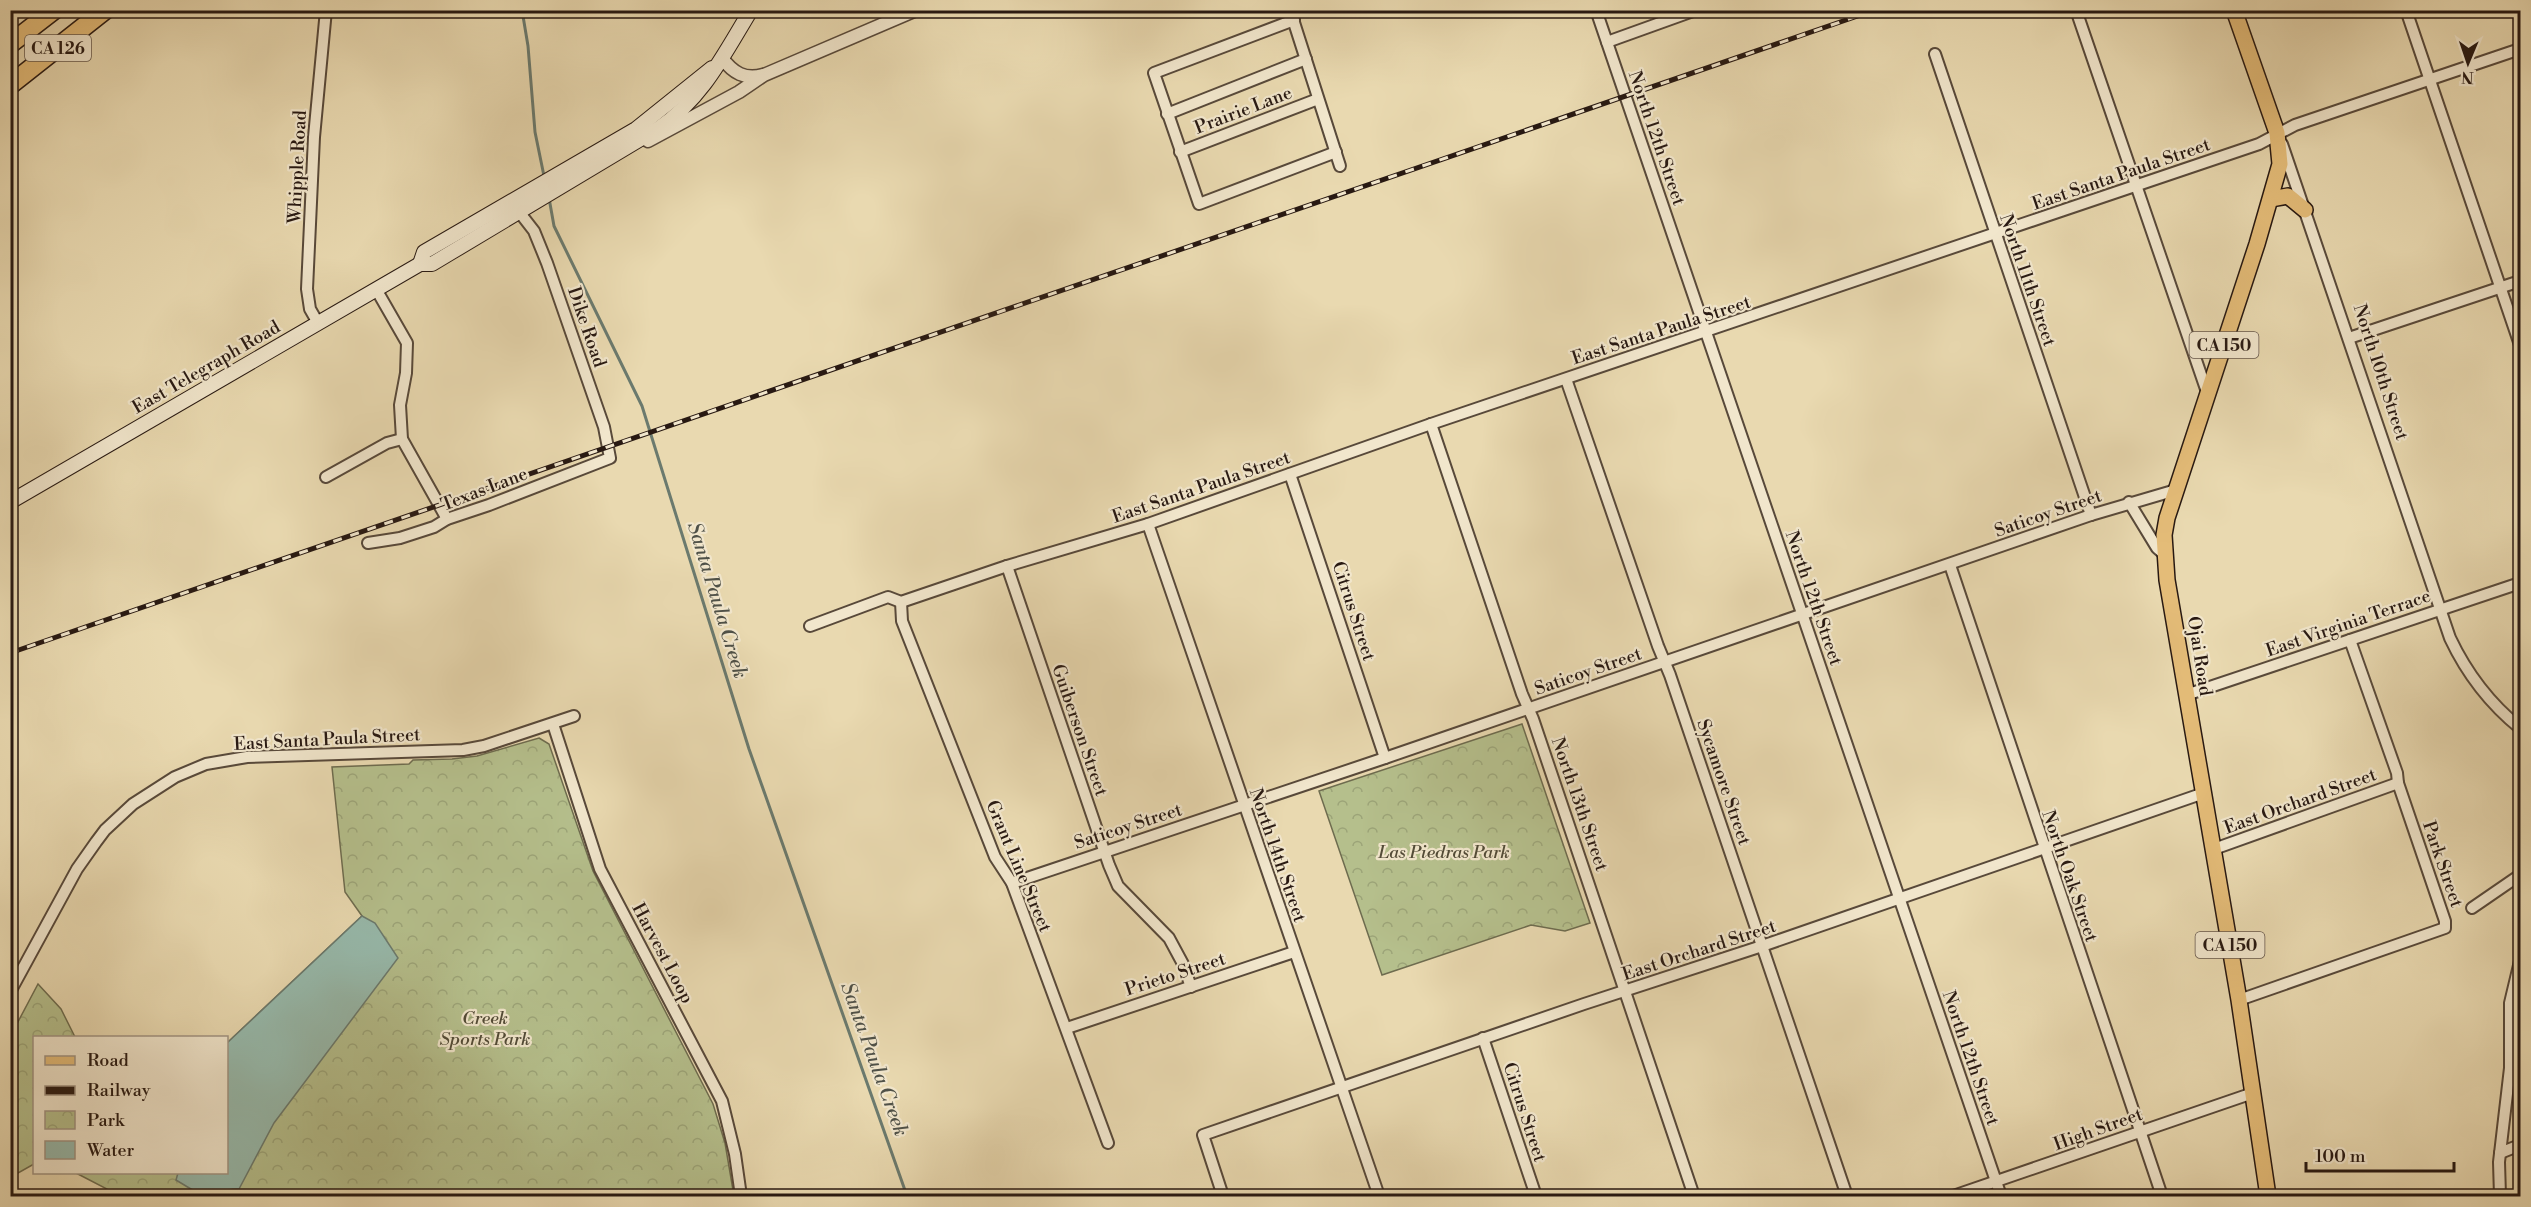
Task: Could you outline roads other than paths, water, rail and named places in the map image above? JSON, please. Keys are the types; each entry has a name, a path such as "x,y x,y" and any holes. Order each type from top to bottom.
{"highway":[{"name":"CA 126","path":"10,44 54,10"},
{"name":"CA 126","path":"10,85 105,10"}],"main road":[{"path":"586,167 682,111 708,82 751,10"},
{"name":"North 10th Street","path":"2234,10 2277,134"},
{"name":"Ojai Road","path":"2268,1197 2239,1000 2186,695 2164,535 2176,490 2271,199 2280,164 2277,134"},
{"name":"East Telegraph Road","path":"10,502 420,264 432,264 586,167"},
{"path":"2271,199 2288,196 2305,210"}],"street":[{"name":"Whipple Road","path":"318,323 310,309 307,288 314,137 326,10"},
{"name":"East Telegraph Road","path":"586,167 739,92 764,75 916,10"},
{"name":"North 12th Street","path":"1596,10 2001,1197"},
{"path":"1607,42 1696,10"},
{"path":"2076,10 2208,395"},
{"path":"2406,10 2520,345"},
{"path":"1336,152 1199,204 1154,73 1292,16 1306,58 1318,99 1336,152 1340,166"},
{"name":"East Santa Paula Street","path":"810,626 888,597 901,602 1007,566 1148,524 1431,424 2259,144 2277,134 2520,49"},
{"name":"North 11th Street","path":"1935,54 1994,234 2091,515"},
{"path":"1167,114 1306,58"},
{"path":"719,62 738,74 751,77 764,75"},
{"name":"Prairie Lane","path":"1180,153 1318,99"},
{"name":"North 10th Street","path":"2277,134 2349,338 2439,609 2458,655 2479,687 2520,728"},
{"name":"Dike Road","path":"524,205 548,263 604,427 610,458"},
{"path":"2349,338 2520,281"},
{"path":"376,290 407,343 406,373 400,405 402,439 447,519"},
{"name":"Sycamore Street","path":"1566,379 1665,661 1847,1197"},
{"name":"North 13th Street","path":"1431,424 1694,1197"},
{"path":"326,477 387,443 402,439"},
{"name":"Texas Lane","path":"368,543 400,538 434,527 447,519 610,458"},
{"name":"Citrus Street","path":"1290,474 1386,758"},
{"name":"Saticoy Street","path":"1011,883 1803,616 2129,502 2176,490"},
{"path":"2129,502 2157,548 2165,555"},
{"name":"North 14th Street","path":"1148,524 1379,1197"},
{"name":"North Oak Street","path":"1950,565 2043,848 2162,1197"},
{"name":"Guiberson Street","path":"1007,566 1118,886 1169,938 1183,964 1191,987"},
{"name":"East Virginia Terrace","path":"2186,695 2520,582"},
{"name":"Grant Line Street","path":"901,602 902,621 995,857 1011,883 1108,1143"},
{"name":"Park Street","path":"2239,1000 2445,928 2445,921 2398,783 2397,773 2350,640"},
{"name":"East Santa Paula Street","path":"10,992 77,869 96,842 110,825 133,804 175,777 206,764 247,757 462,750 484,746 574,716"},
{"name":"Harvest Loop","path":"553,724 600,869 722,1101 735,1154 741,1197"},
{"name":"East Orchard Street","path":"2214,849 2398,783"},
{"name":"East Orchard Street","path":"1223,1197 1203,1135 1483,1038 1762,946 2204,793"},
{"path":"2472,908 2520,875"},
{"name":"Prieto Street","path":"1067,1028 1294,952"},
{"path":"2499,1193 2500,1153 2508,1097 2515,1017 2510,1003 2520,962"},
{"name":"Citrus Street","path":"1483,1038 1536,1197"},
{"name":"High Street","path":"1953,1197 2071,1157 2140,1130 2253,1093"},
{"path":"2500,1153 2520,1145"}],"water":[{"path":"362,916 375,923 398,958 274,1123 239,1189 228,1190 211,1197 176,1180 178,1174 228,1174 228,1042"}],"waterway":[{"name":"Santa Paula Creek","path":"522,10 528,46 535,132 544,176"},
{"name":"Santa Paula Creek","path":"549,198 554,226 642,406 749,749 907,1196"}],"railway":[{"path":"10,653 1875,10"}],"park label":[{"name":"Las Piedras Park","path":"1444,852"},
{"name":"Creek Sports Park","path":"485,1028"}]}
